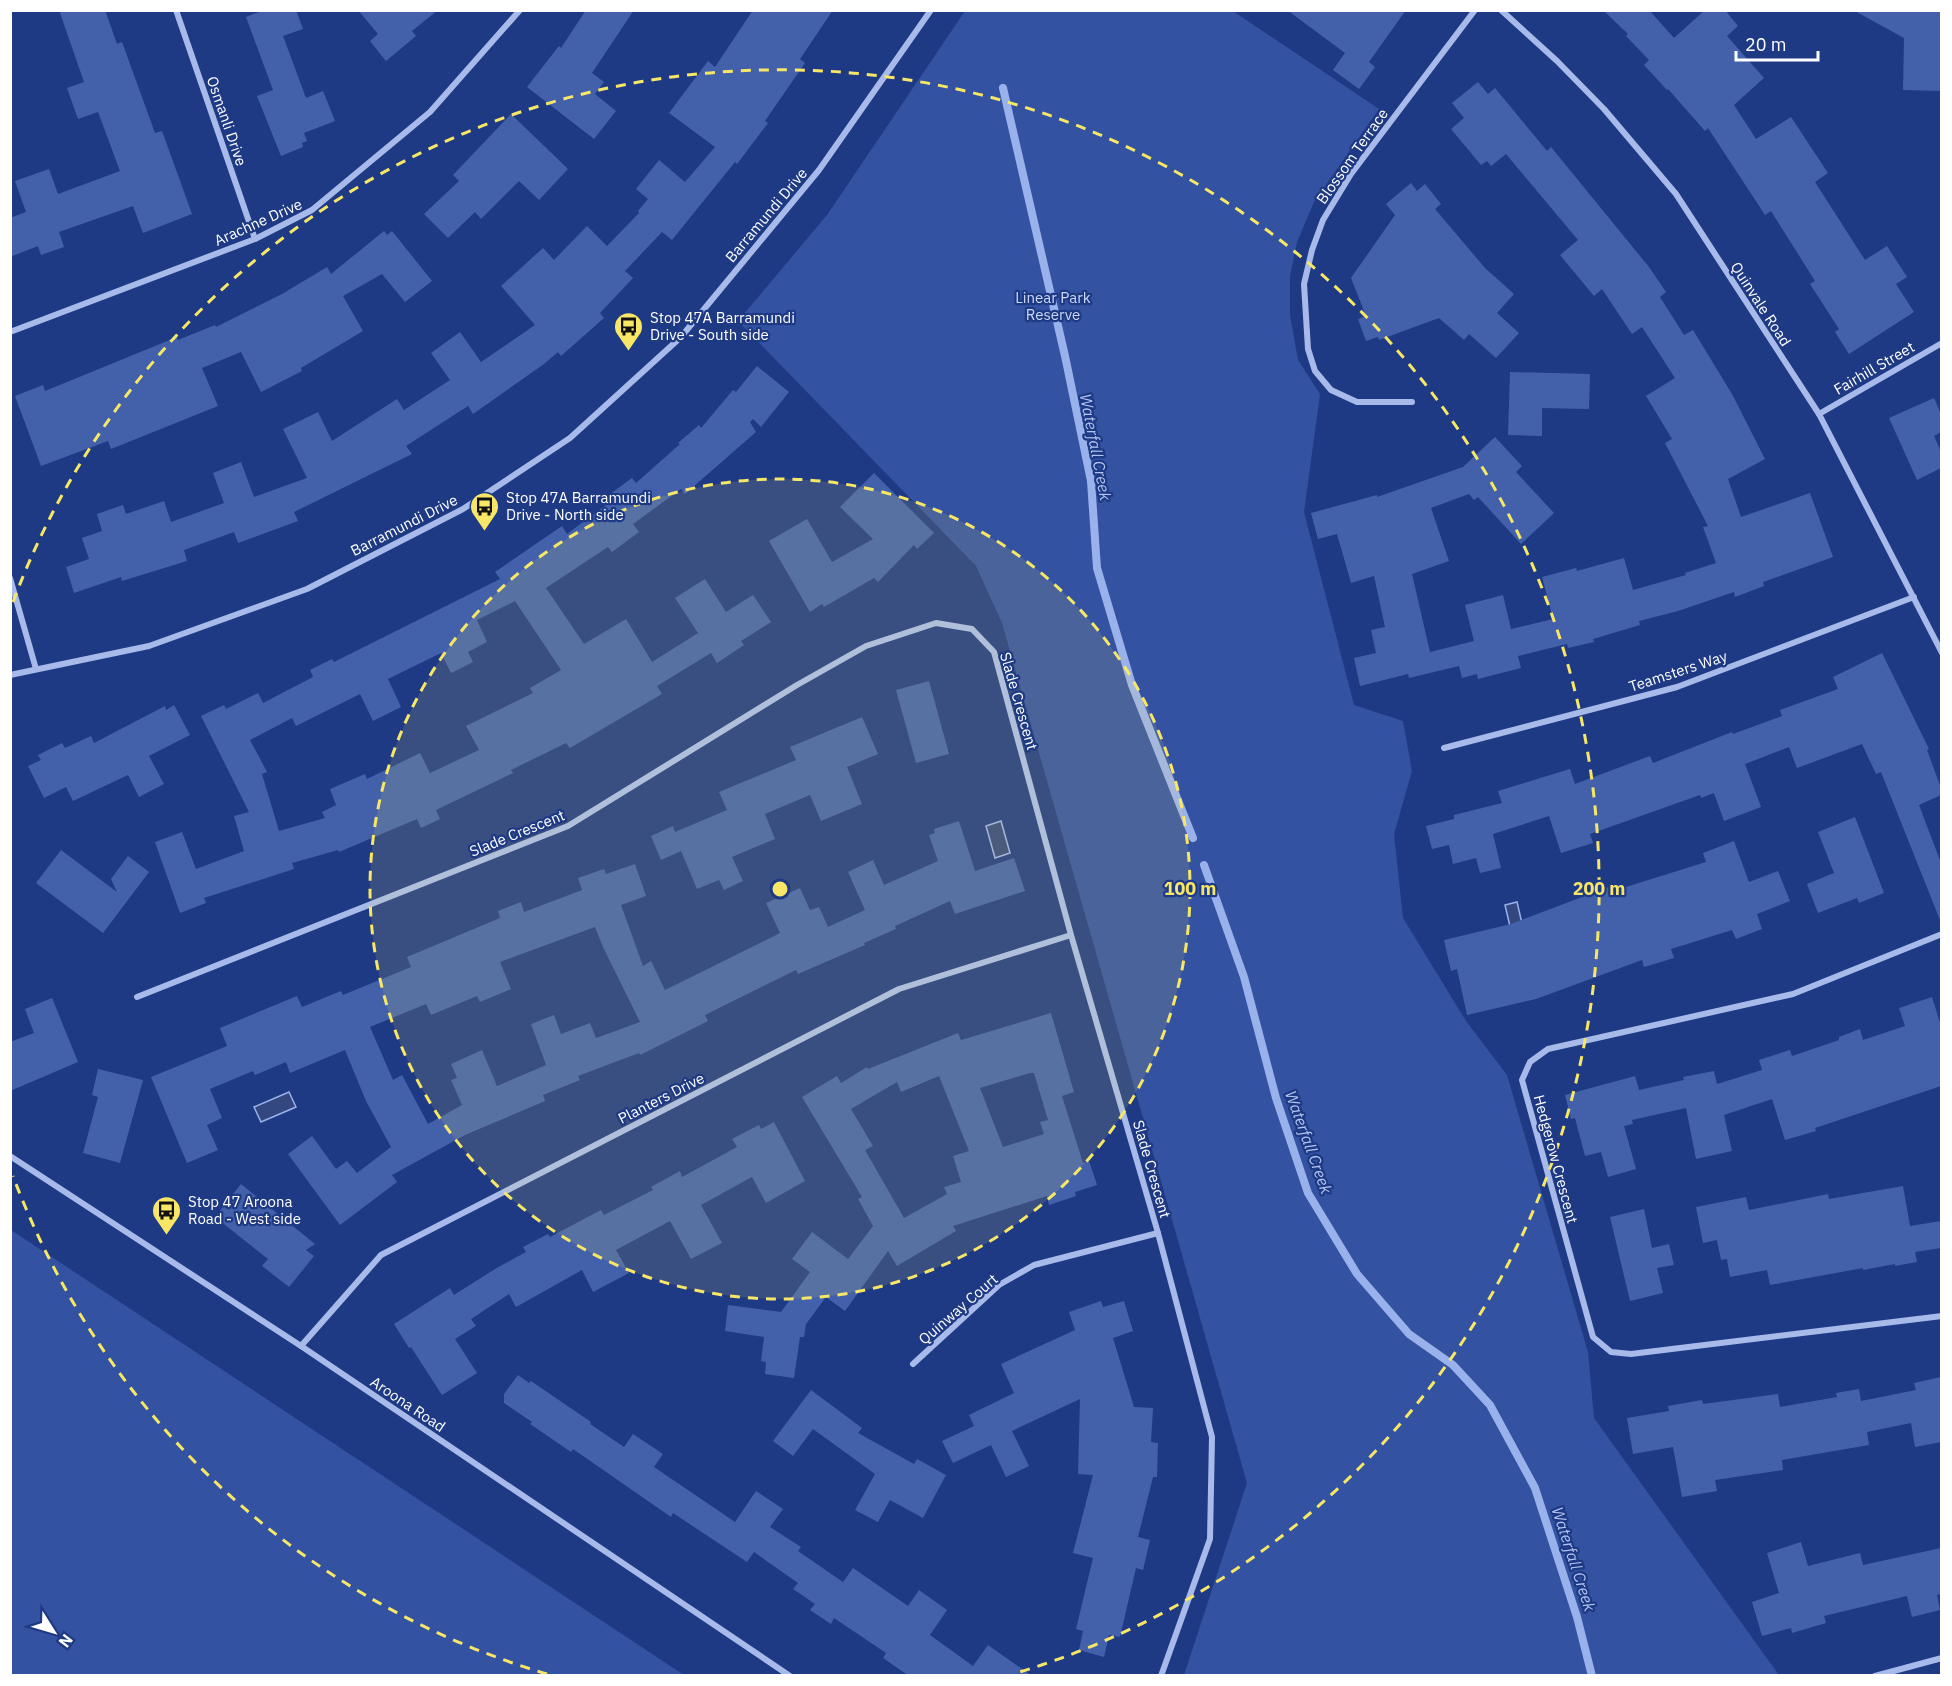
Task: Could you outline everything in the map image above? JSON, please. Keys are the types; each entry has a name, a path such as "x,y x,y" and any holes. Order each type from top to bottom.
{"street":[{"name":"Osmanli Drive","path":"176,10 255,239"},
{"name":"Arachne Drive","path":"10,332 255,239 312,210 430,112 520,10"},
{"name":"Barramundi Drive","path":"10,675 149,646 307,589 463,509 570,438 681,337 819,170 931,10"},
{"name":"Blossom Terrace","path":"1412,402 1357,402 1331,390 1315,371 1308,349 1304,284 1312,250 1323,220 1351,174 1475,10"},
{"name":"Quinvale Road","path":"1501,10 1557,61 1604,109 1676,195 1819,414 1941,653"},
{"name":"Fairhill Street","path":"1819,414 1941,343"},
{"path":"10,578 36,669"},
{"name":"Teamsters Way","path":"1444,748 1677,687 1914,597"},
{"name":"Slade Crescent","path":"137,997 568,826 797,685 866,646 936,624 972,629 994,652 1071,934 1158,1233 1212,1437 1210,1539 1161,1676"},
{"name":"Planters Drive","path":"301,1346 381,1256 899,989 1071,934"},
{"name":"Hedgerow Crescent","path":"1941,934 1792,994 1548,1049 1530,1062 1522,1080 1593,1337 1611,1352 1631,1354 1941,1316"},
{"name":"Aroona Road","path":"10,1156 301,1346 790,1676"},
{"name":"Quinway Court","path":"913,1364 999,1285 1034,1265 1158,1233"},
{"path":"1875,1676 1941,1658"}],"green space":[{"name":"Linear Park Reserve","path":"965,11 1233,11 1379,109 1314,202 1297,242 1290,276 1290,315 1298,360 1320,394 1304,512 1354,705 1403,721 1412,771 1394,834 1403,918 1466,1021 1507,1075 1588,1352 1594,1418 1779,1675 1184,1675 1247,1483 1002,623 976,566 738,321 827,215"},
{"path":"11,1230 684,1675 11,1675"}],"shaded area":[{"path":"1001,821 1010,853 995,858 986,826"},
{"path":"1517,902 1524,932 1512,935 1505,905"},
{"path":"289,1092 296,1107 261,1122 254,1107"}],"building":[{"path":"59,10 105,10 117,44 122,42 155,133 162,131 192,214 143,233 133,206 59,232 64,247 41,255 38,246 10,257 10,218 26,212 15,181 49,169 58,194 120,171 98,112 78,119 67,88 84,82"},
{"path":"264,10 296,10 303,29 283,36 306,98 323,91 335,121 304,133 307,141 302,143 303,147 281,156 257,96 273,90 246,17"},
{"path":"358,10 438,10 412,31 416,36 386,61 370,41 378,34"},
{"path":"586,10 634,10 592,73 604,82 595,94 616,111 594,139 527,87 559,46 561,48"},
{"path":"753,10 833,10 800,59 805,63 765,121 768,123 737,164 735,162 672,240 662,232 625,271 633,278 600,313 604,318 561,356 558,352 473,414 468,406 406,446 412,454 294,512 298,521 238,543 234,532 184,550 187,561 122,581 121,577 74,593 66,567 89,559 82,538 102,531 97,514 123,505 126,514 164,501 171,522 224,503 213,473 241,462 254,497 307,478 283,429 318,412 332,441 397,399 404,410 450,380 431,353 460,332 481,362 535,325 501,286 543,248 554,260 587,226 607,246 639,213 638,211 648,199 636,189 659,160 685,182 715,147 669,113 708,61 715,67"},
{"path":"1287,10 1406,10 1369,62 1375,67 1359,89 1333,70 1345,53"},
{"path":"1603,10 1649,10 1674,38 1705,10 1725,10 1738,26 1727,36 1764,78 1734,105 1756,139 1791,117 1828,173 1815,182 1865,260 1887,246 1907,277 1896,284 1914,312 1849,354 1835,332 1839,329 1810,284 1815,281 1771,211 1765,215 1708,128 1705,131 1644,65 1649,60 1626,36 1628,34"},
{"path":"1853,10 1941,10 1941,91 1903,90 1904,38"},
{"path":"1478,82 1488,94 1495,88 1547,151 1551,147 1649,267 1666,292 1660,297 1684,335 1693,330 1732,394 1765,459 1728,479 1741,517 1810,493 1833,557 1763,582 1764,586 1735,597 1734,592 1678,611 1639,621 1640,625 1593,639 1594,642 1568,648 1567,644 1518,656 1521,668 1478,679 1477,674 1462,678 1459,666 1409,678 1408,674 1360,686 1354,658 1376,653 1371,630 1385,627 1374,576 1351,583 1337,534 1318,539 1311,513 1377,495 1377,497 1463,467 1495,437 1522,466 1516,472 1554,513 1521,544 1478,497 1474,500 1469,494 1431,508 1449,561 1412,574 1430,652 1474,641 1465,605 1503,595 1511,629 1553,619 1542,577 1576,568 1577,571 1624,558 1633,590 1686,575 1685,573 1716,563 1703,527 1708,526 1665,443 1672,439 1646,396 1675,378 1642,327 1632,334 1602,289 1594,296 1560,255 1578,240 1506,154 1491,166 1487,161 1481,165 1451,129 1464,118 1452,103"},
{"path":"511,114 568,169 539,200 519,181 481,219 475,212 448,238 424,214 459,181 453,175"},
{"path":"1411,183 1417,191 1425,184 1441,204 1435,209 1485,268 1514,294 1497,313 1519,333 1496,358 1469,334 1464,340 1439,318 1379,340 1378,337 1366,341 1358,319 1366,316 1351,278 1395,215 1386,204"},
{"path":"384,231 387,235 392,231 432,281 405,302 382,274 343,296 363,331 301,368 302,371 261,392 241,352 202,368 218,406 111,449 108,441 41,466 15,396 43,385 45,391 177,337 178,340 215,325 216,327 282,294 327,267 331,274"},
{"path":"757,366 789,392 761,427 753,419 750,422 756,432 685,494 681,489 633,524 639,532 612,552 608,547 546,588 584,644 626,619 652,662 698,633 675,598 705,579 726,612 753,595 771,622 741,641 744,645 717,663 711,653 657,686 662,694 570,748 566,743 511,770 513,773 436,810 440,819 421,828 417,819 339,852 338,850 292,863 294,869 204,898 206,903 180,913 155,842 182,832 196,869 244,851 234,816 249,812 201,716 224,705 226,709 258,693 263,703 313,677 310,670 332,659 334,662 500,579 495,572 562,526 567,534 606,505 602,500 632,478 636,483 699,425 701,428 733,390 736,392","holes":["515,601 561,670 530,688 533,693 466,726 479,750 430,773 420,753 367,779 365,774 330,789 336,805 322,812 325,818 279,831 262,774 267,772 250,740 292,718 296,726 360,694 373,721 401,707 388,679 441,653 451,673 473,662 468,652 487,642 477,620"]},
{"path":"1510,372 1590,374 1589,409 1542,408 1542,436 1508,435"},
{"path":"1934,398 1941,414 1941,432 1934,436 1941,452 1941,468 1917,480 1889,418"},
{"path":"874,473 934,533 917,549 914,545 878,582 874,578 824,607 822,604 810,612 769,541 807,519 832,562 873,539 840,507"},
{"path":"1882,653 1929,749 1927,750 1941,788 1941,795 1919,805 1941,863 1941,920 1881,772 1876,774 1862,744 1797,768 1789,747 1745,764 1761,807 1724,821 1714,793 1701,798 1700,795 1590,834 1593,843 1561,853 1549,816 1493,834 1501,868 1480,873 1476,858 1453,864 1449,845 1432,849 1426,826 1454,819 1454,815 1502,803 1498,791 1570,769 1575,784 1650,756 1653,763 1732,732 1733,734 1782,716 1780,710 1838,689 1833,677"},
{"path":"929,681 949,754 916,763 896,690"},
{"path":"174,705 190,735 149,756 164,784 139,797 128,775 73,801 66,787 44,798 28,766 41,760 38,755 62,743 65,748 91,736 94,743 165,706 166,710"},
{"path":"862,717 878,754 847,767 862,804 821,821 810,795 765,814 775,839 732,857 743,881 724,890 719,880 697,889 681,851 661,860 651,836 673,826 675,832 727,810 719,792 796,760 790,747"},
{"path":"1855,817 1884,893 1859,903 1857,898 1818,913 1807,884 1834,873 1818,832"},
{"path":"959,821 975,871 1014,858 1025,891 955,914 950,901 895,926 896,929 864,943 865,945 798,974 796,970 705,1015 708,1021 640,1055 639,1053 578,1076 580,1080 543,1095 545,1101 465,1135 392,1175 397,1182 340,1225 288,1154 312,1136 336,1169 347,1161 357,1173 391,1147 366,1101 345,1050 290,1073 286,1062 255,1075 253,1071 210,1089 222,1118 207,1125 218,1150 187,1163 151,1077 227,1046 220,1028 297,996 302,1007 341,991 343,995 411,967 407,957 500,918 498,911 521,902 524,912 582,890 578,878 604,869 606,874 635,864 646,896 621,905 643,966 651,961 665,990 780,933 766,903 800,888 810,910 819,907 828,927 865,910 848,872 873,860 884,885 938,861 929,835 935,833 934,829","holes":["595,927 640,1022 596,1038 590,1023 561,1034 554,1015 531,1024 546,1065 497,1086 482,1050 451,1064 457,1078 451,1080 462,1105 428,1124 402,1075 393,1080 370,1027 426,1004 431,1015 477,996 480,1002 511,989 500,962"]},
{"path":"1734,841 1749,882 1778,871 1790,901 1757,914 1762,929 1736,939 1732,930 1671,949 1674,958 1644,967 1642,960 1536,999 1467,1015 1457,969 1451,971 1444,940 1511,924 1611,886 1613,891 1706,862 1703,853"},
{"path":"61,850 117,892 111,879 128,856 149,872 103,933 36,883"},
{"path":"1932,997 1941,1026 1941,1086 1785,1140 1772,1099 1724,1115 1732,1151 1696,1159 1686,1108 1632,1120 1633,1124 1624,1126 1636,1169 1608,1177 1601,1152 1585,1156 1575,1118 1571,1119 1565,1095 1635,1076 1639,1090 1714,1071 1717,1084 1762,1070 1759,1060 1790,1050 1792,1056 1839,1040 1839,1037 1860,1029 1863,1040 1905,1026 1899,1008"},
{"path":"52,998 78,1062 10,1091 10,1042 34,1033 25,1009"},
{"path":"1051,1013 1074,1092 1062,1096 1083,1163 1089,1161 1097,1185 1075,1192 1076,1196 1049,1205 1047,1196 953,1226 956,1231 897,1266 888,1251 845,1311 826,1297 806,1324 804,1337 800,1337 794,1378 765,1374 766,1362 761,1361 764,1337 725,1331 728,1305 781,1312 810,1272 792,1259 812,1232 848,1259 873,1226 858,1199 862,1197 802,1097 837,1076 841,1083 867,1067 868,1069 958,1033 961,1040","holes":["1034,1073 1048,1120 1040,1122 1044,1134 1003,1147 980,1088","939,1076 969,1151 953,1156 961,1182 944,1187 947,1194 904,1218 865,1150 873,1146 851,1109 897,1082 901,1092"]},
{"path":"98,1069 143,1080 120,1163 83,1153 98,1097 92,1095"},
{"path":"774,1122 805,1181 766,1203 752,1177 701,1205 722,1243 691,1259 670,1221 616,1250 629,1273 593,1292 582,1270 516,1307 509,1294 471,1319 476,1326 455,1339 477,1373 442,1395 394,1324 450,1288 454,1295 526,1252 523,1247 548,1234 550,1237 601,1210 604,1215 653,1190 651,1187 680,1171 682,1177 737,1147 732,1139 759,1125 761,1129"},
{"path":"241,1184 315,1244 306,1250 314,1256 289,1287 262,1266 268,1259 215,1217"},
{"path":"1903,1186 1910,1226 1941,1221 1941,1248 1915,1252 1917,1262 1863,1270 1863,1268 1770,1285 1767,1270 1730,1277 1727,1259 1721,1260 1717,1240 1703,1243 1696,1207 1746,1197 1749,1210 1828,1194 1829,1199"},
{"path":"1644,1209 1652,1248 1669,1244 1674,1265 1657,1268 1663,1293 1630,1301 1610,1217"},
{"path":"1101,1301 1103,1307 1124,1301 1133,1331 1113,1338 1134,1407 1153,1408 1151,1442 1158,1443 1157,1477 1153,1477 1138,1537 1150,1540 1143,1570 1136,1568 1120,1637 1109,1635 1104,1657 1079,1650 1083,1631 1076,1629 1093,1558 1073,1553 1093,1475 1078,1474 1080,1399 1012,1431 1029,1466 1006,1477 991,1445 953,1463 942,1441 974,1426 969,1415 1014,1393 1001,1364 1075,1330 1069,1312"},
{"path":"518,1375 529,1383 531,1381 624,1447 633,1434 663,1454 654,1467 735,1522 756,1491 783,1509 770,1527 801,1547 798,1551 843,1582 853,1568 908,1606 919,1590 947,1610 930,1635 973,1666 988,1645 1032,1676 909,1676 883,1658 886,1653 834,1618 831,1624 810,1610 815,1604 793,1589 798,1583 754,1552 747,1562 673,1513 671,1517 573,1449 571,1452 530,1424 532,1422 504,1403 504,1394"},
{"path":"1941,1377 1941,1442 1915,1447 1911,1423 1867,1432 1869,1445 1782,1460 1783,1470 1715,1480 1717,1491 1682,1497 1673,1447 1633,1454 1627,1418 1669,1411 1668,1406 1702,1400 1703,1404 1778,1394 1780,1407 1837,1397 1836,1393 1859,1389 1861,1401 1916,1390 1914,1383"},
{"path":"811,1390 862,1428 858,1433 914,1464 917,1459 946,1475 923,1518 890,1500 878,1522 855,1510 875,1474 813,1429 793,1456 773,1441"},
{"path":"1801,1542 1808,1566 1860,1553 1863,1565 1941,1548 1941,1594 1937,1595 1940,1610 1912,1617 1907,1596 1824,1616 1826,1623 1792,1633 1791,1628 1762,1636 1752,1602 1779,1593 1767,1553"}],"waterway":[{"name":"Waterfall Creek","path":"1003,88 1065,356 1091,481 1097,568 1132,685 1193,838"},
{"name":"Waterfall Creek","path":"1204,865 1244,977 1276,1098 1308,1193 1357,1274 1409,1334 1453,1365 1490,1405 1535,1488 1577,1617 1592,1676"}],"place":[{"name":"Stop 47A Barramundi Drive - South side","path":"629,352"},
{"name":"Stop 47A Barramundi Drive - North side","path":"485,532"},
{"name":"Stop 47 Aroona Road - West side","path":"167,1236"}]}
